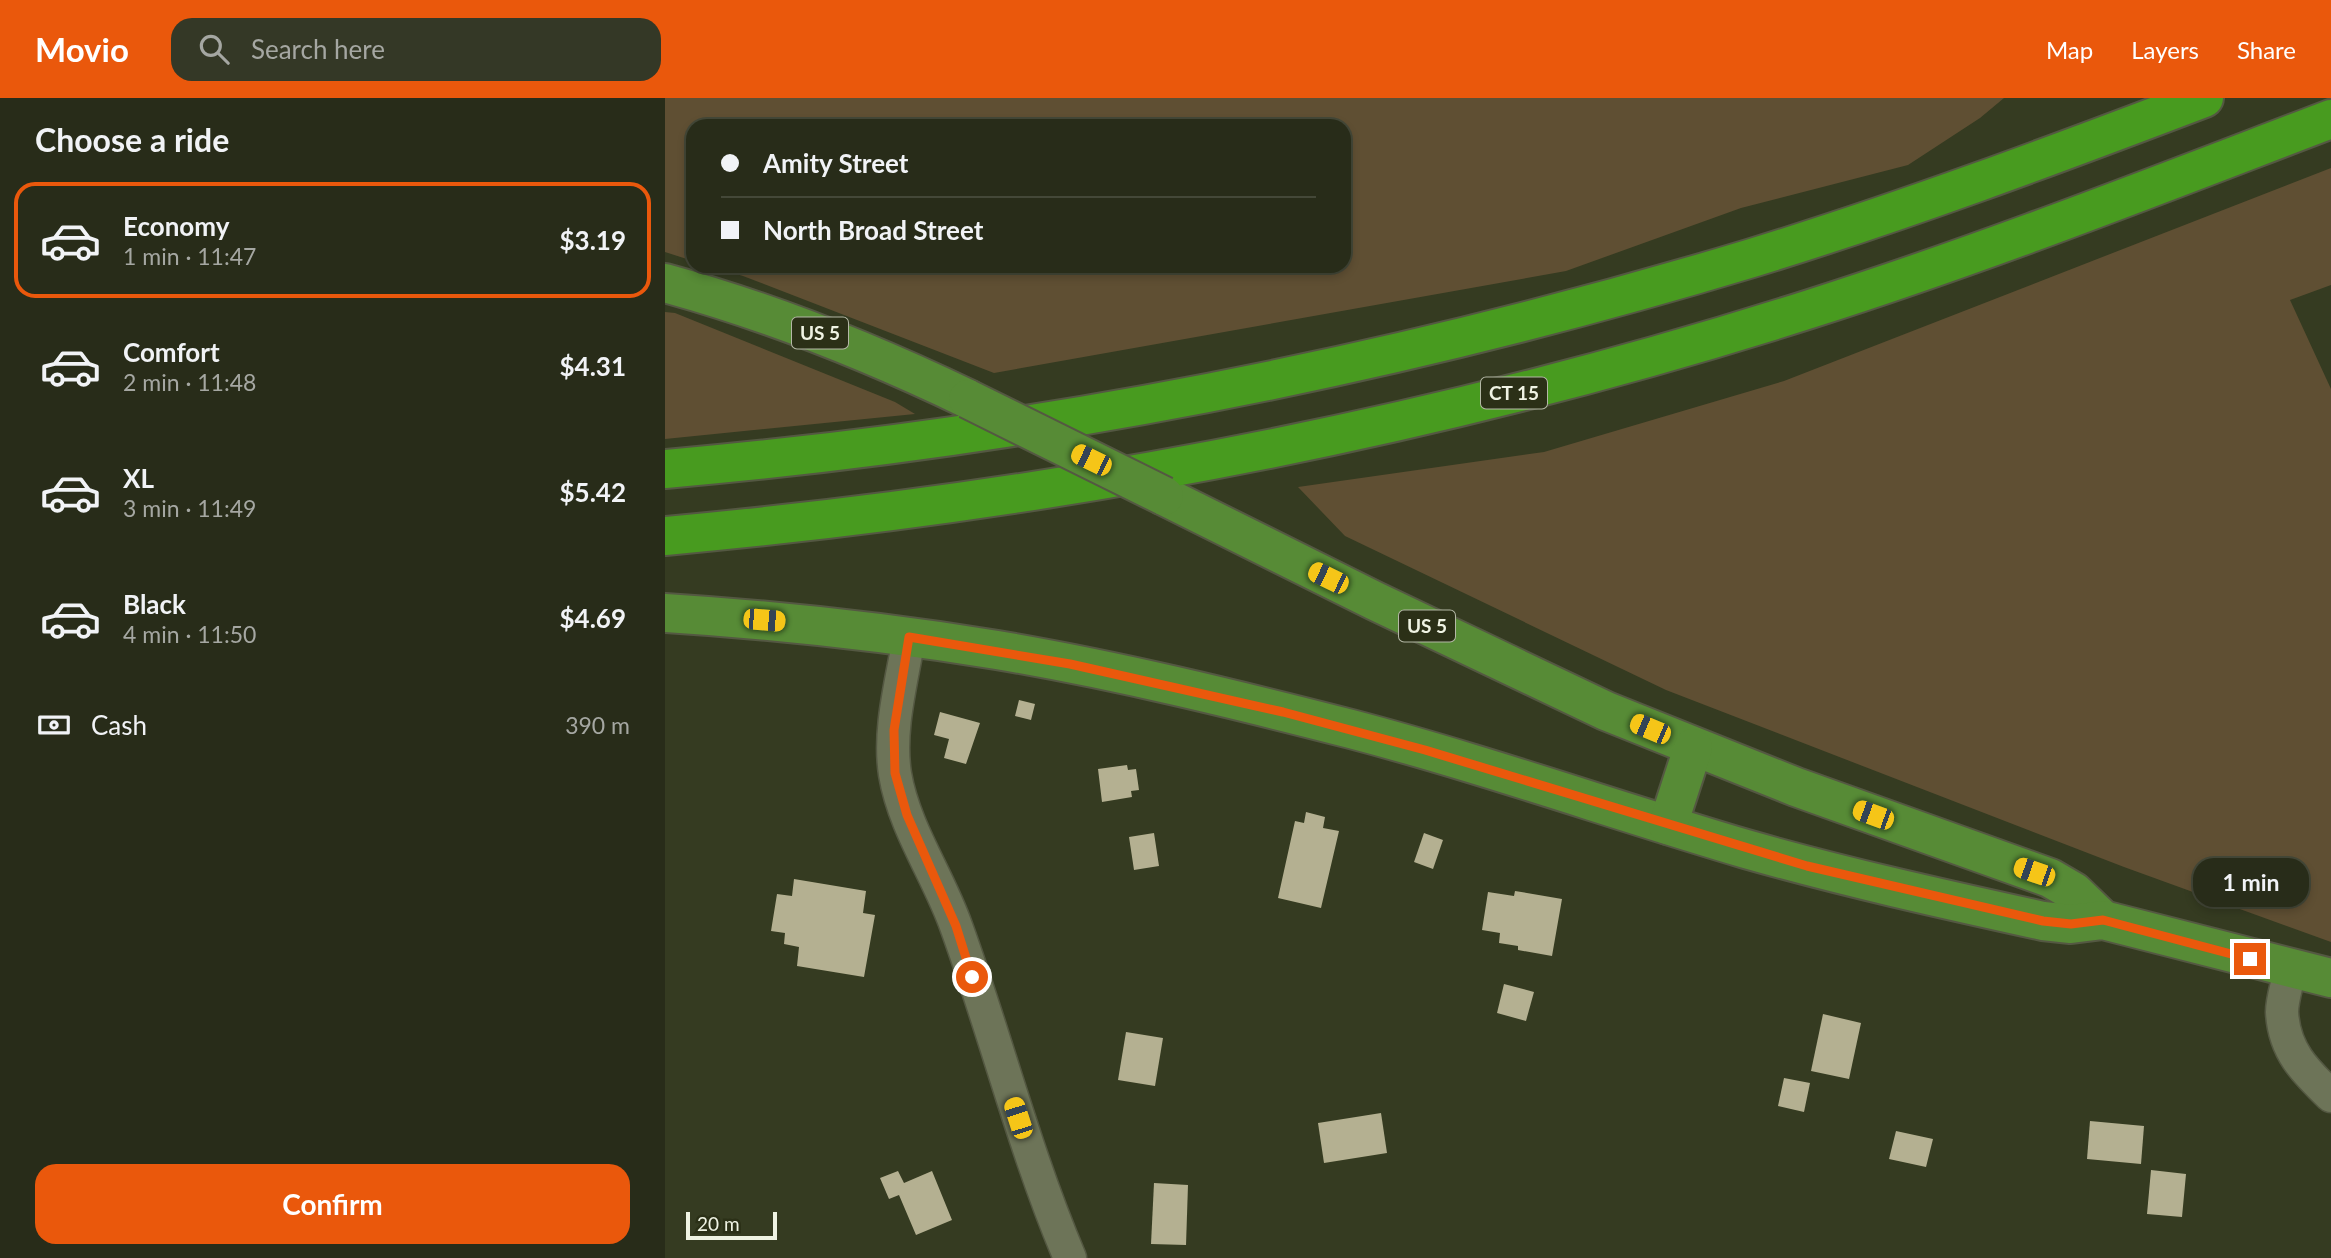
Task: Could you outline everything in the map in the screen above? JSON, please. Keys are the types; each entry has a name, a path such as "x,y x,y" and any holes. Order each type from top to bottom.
{"highway":[{"path":"665,469 826,453 1100,414 1308,373 1465,338 1665,284 1845,229 2019,168 2204,98"},
{"name":"CT 15","path":"665,536 840,518 1054,488 1302,442 1513,393 1722,336 1877,287 2026,235 2331,119"}],"main road":[{"name":"US 5","path":"665,283 819,332 968,399 1498,661 1606,711 1693,748 1847,806 2050,878 2074,892 2103,920"},
{"name":"US 5","path":"665,613 788,622 909,637 1070,664 1259,706 1425,750 1821,869 2043,921 2071,924 2103,920 2331,978"},
{"path":"1668,825 1693,748"}],"street":[{"path":"909,637 894,730 895,773 907,815 956,926 1026,1140 1070,1258"},
{"path":"2290,969 2282,1011 2288,1046 2310,1076 2331,1096"}],"shaded area":[{"path":"665,98 2004,98 1980,118 1908,165 1741,208 1566,271 994,373 733,273 1351,273 1351,119 686,119 686,259 665,252"},
{"path":"2331,168 2331,285 2290,300 2331,389 2331,942 2124,867 1666,690 1345,536 1298,487 1544,452 1784,381"},
{"path":"665,312 675,313 895,402 915,414 665,439"}],"building":[{"path":"1019,700 1035,704 1031,720 1015,716"},
{"path":"940,712 980,723 966,764 944,758 949,739 934,735"},
{"path":"1127,765 1128,770 1136,769 1139,790 1131,791 1132,797 1102,802 1098,769"},
{"path":"1306,812 1325,817 1323,828 1339,831 1321,908 1278,898 1295,821 1304,823"},
{"path":"1154,833 1159,866 1134,870 1129,837"},
{"path":"1424,833 1443,840 1433,869 1414,862"},
{"path":"794,879 866,891 863,913 875,915 864,977 797,966 799,947 784,944 785,933 771,931 777,894 792,896"},
{"path":"1515,891 1562,899 1552,956 1518,950 1518,946 1499,943 1500,933 1482,930 1488,892 1514,896"},
{"path":"1504,984 1534,992 1526,1021 1497,1013"},
{"path":"1823,1014 1861,1023 1849,1079 1811,1071"},
{"path":"1126,1032 1163,1038 1155,1086 1118,1080"},
{"path":"1784,1078 1810,1083 1804,1112 1778,1106"},
{"path":"1381,1113 1387,1153 1324,1163 1318,1123"},
{"path":"2090,1121 2144,1126 2141,1164 2087,1159"},
{"path":"1896,1131 1933,1139 1926,1167 1889,1159"},
{"path":"2151,1170 2186,1174 2182,1217 2147,1214"},
{"path":"898,1171 904,1183 932,1171 952,1220 916,1235 899,1195 889,1199 880,1178"},
{"path":"1154,1183 1188,1185 1186,1245 1151,1244"}],"route":[{"path":"972,977 956,926 907,815 895,773 894,730 909,637 1000,650 1259,706 1425,750 1747,849 1874,883 2043,921 2071,924 2103,920 2250,959"}]}
